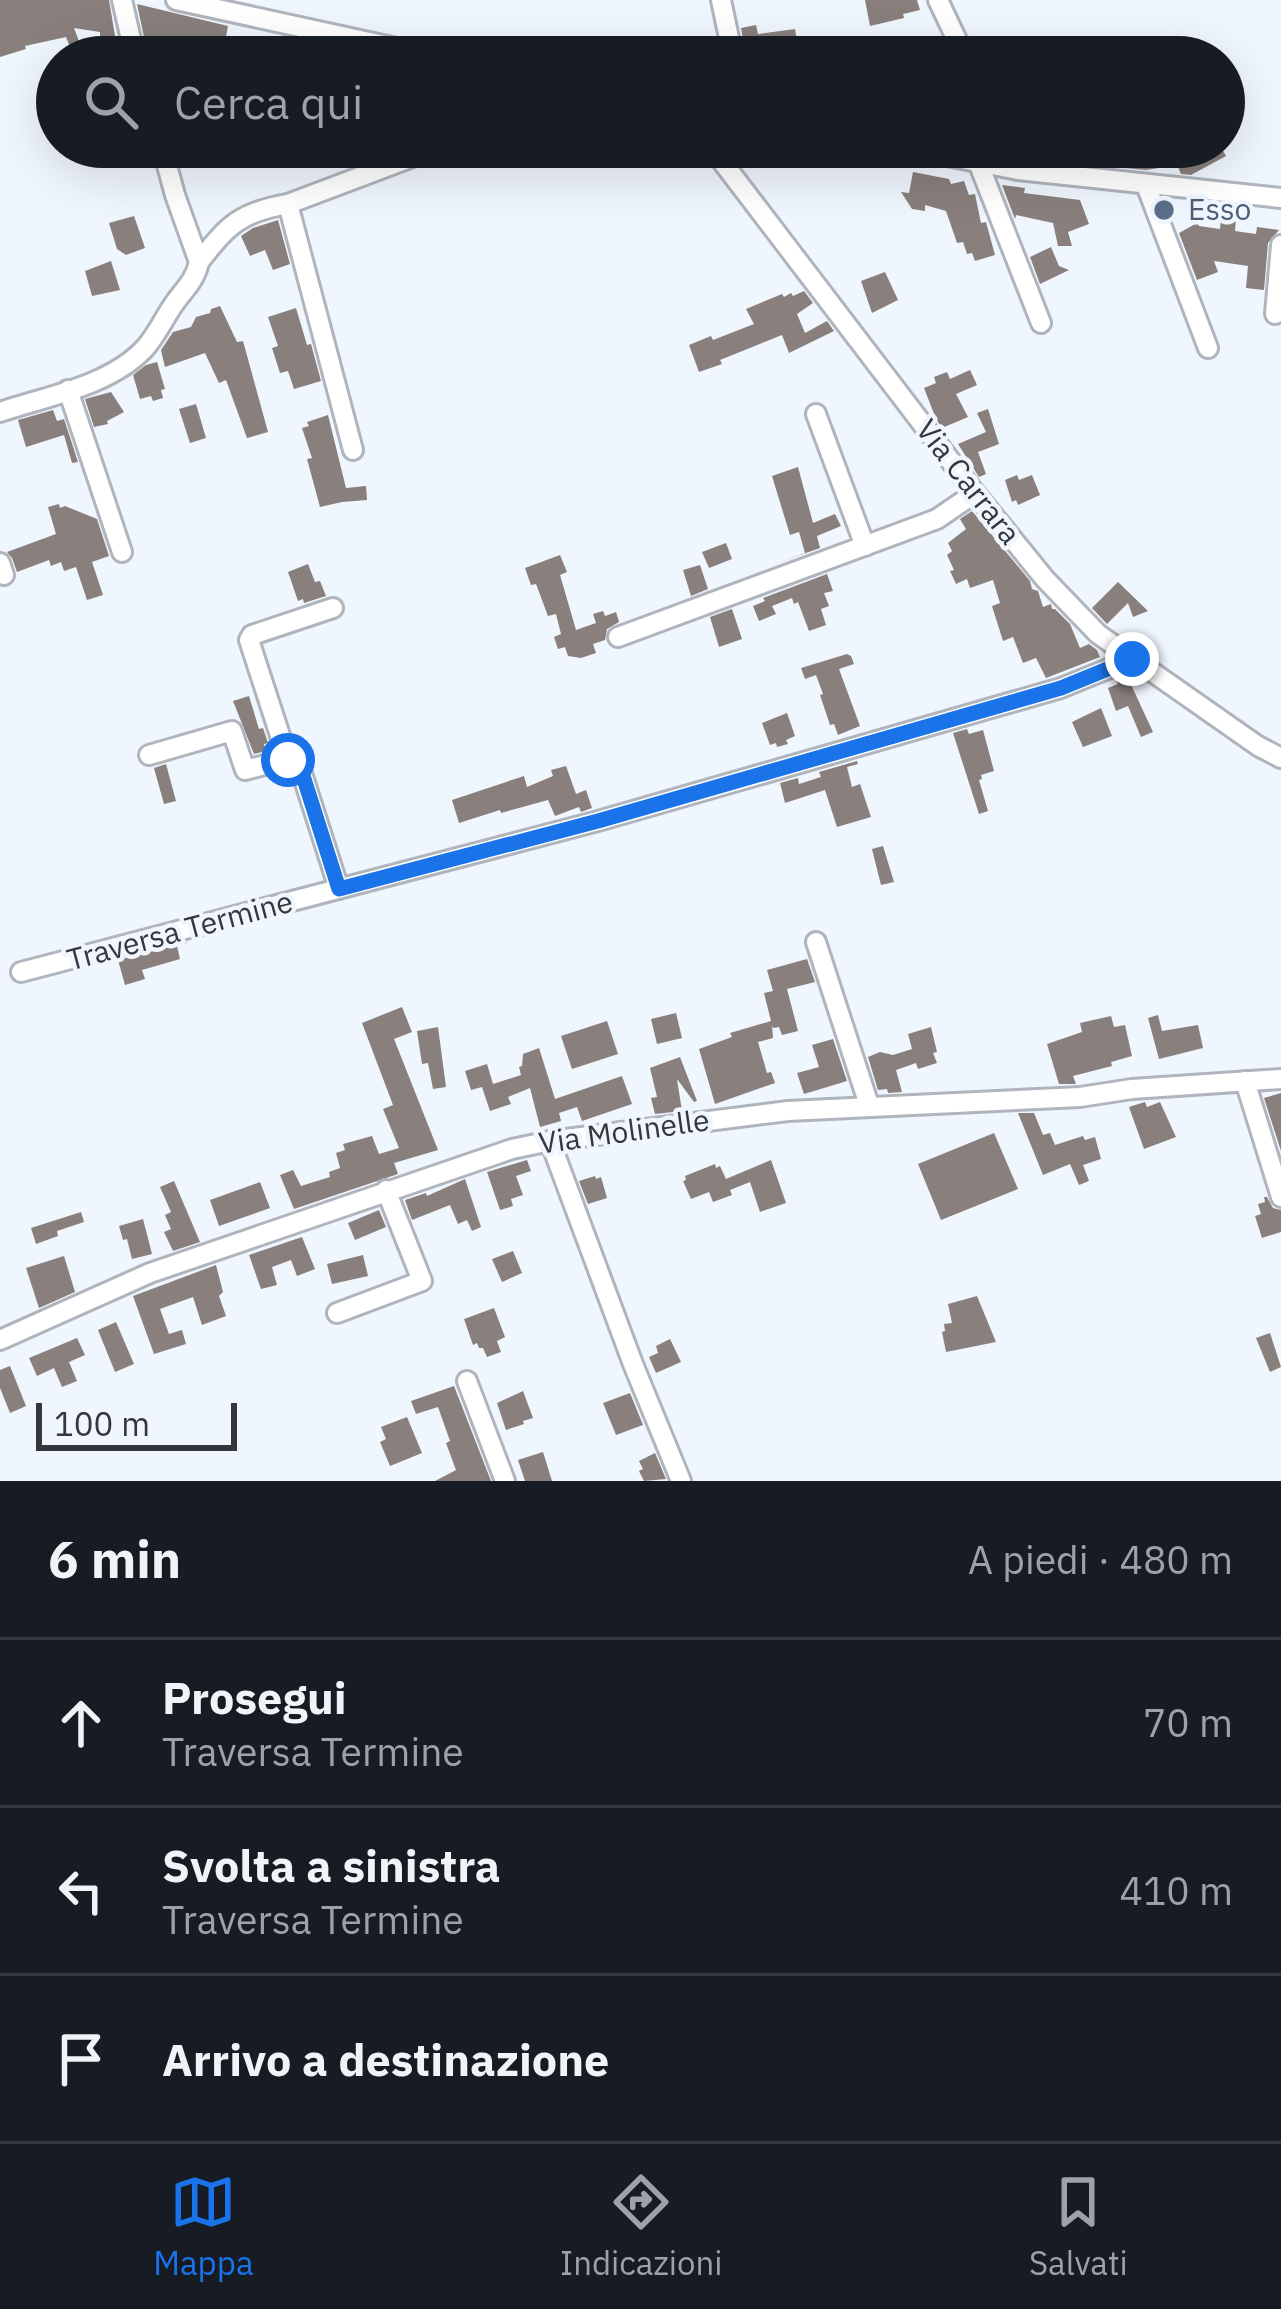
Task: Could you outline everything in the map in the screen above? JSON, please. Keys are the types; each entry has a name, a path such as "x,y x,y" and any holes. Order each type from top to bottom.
{"street":[{"path":"122,0 130,36"},
{"path":"176,0 341,36"},
{"path":"722,0 729,36"},
{"path":"938,0 955,36"},
{"path":"0,412 94,381 128,363 146,348 190,285 200,262 168,168"},
{"path":"200,262 229,225 383,168"},
{"name":"Via Carrara","path":"727,168 974,493 1045,578 1098,634 1281,758"},
{"path":"980,168 1041,323"},
{"path":"1008,168 1281,198"},
{"path":"1146,185 1208,348"},
{"path":"288,204 353,450"},
{"path":"1274,314 1281,245"},
{"path":"68,390 122,552"},
{"path":"816,414 865,546"},
{"path":"618,638 937,519 974,493"},
{"path":"288,760 249,640 252,635 333,608"},
{"name":"Traversa Termine","path":"21,972 598,821 1039,695 1132,659"},
{"path":"149,755 232,731 245,770 298,760 339,889"},
{"path":"816,942 869,1105"},
{"name":"Via Molinelle","path":"0,1340 150,1273 386,1190 550,1141 788,1111 1043,1100 1281,1078"},
{"path":"1245,1081 1281,1197"},
{"path":"550,1141 681,1481"},
{"path":"337,1313 422,1281 386,1190"},
{"path":"467,1381 505,1481"}],"building":[{"path":"0,0 109,0 115,36 74,28 77,36 36,36 36,44 0,57"},
{"path":"865,0 917,0 920,10 870,26"},
{"path":"137,4 228,26 226,36 144,36"},
{"path":"756,25 758,34 795,29 796,36 742,36 741,28"},
{"path":"1178,168 1204,168 1191,175 1181,174"},
{"path":"913,172 949,179 951,184 964,181 969,195 975,194 995,255 975,261 963,242 957,243 946,211 925,205 925,211 912,209 901,192 909,193"},
{"path":"1002,185 1025,188 1024,193 1080,200 1089,224 1068,232 1072,246 1058,246 1053,223 1016,215 1015,219"},
{"path":"134,216 145,248 126,255 117,249 109,223"},
{"path":"1221,216 1236,218 1235,231 1279,230 1268,243 1264,290 1246,288 1248,266 1214,261 1218,272 1197,280 1179,233 1197,223 1220,229"},
{"path":"278,220 290,264 273,270 265,250 250,256 241,236"},
{"path":"1051,247 1059,266 1069,270 1040,284 1030,257"},
{"path":"111,261 120,290 92,296 85,271"},
{"path":"885,272 898,300 872,313 861,281"},
{"path":"804,291 813,303 797,314 805,333 827,321 834,331 789,353 782,335 699,372 689,345 754,324 746,309 782,294"},
{"path":"220,306 237,342 243,341 268,432 247,438 226,380 219,383 205,353 165,367 161,350 173,332 191,327 196,317"},
{"path":"296,308 321,381 294,389 288,371 280,373 272,348 278,346 268,317"},
{"path":"157,362 163,398 140,399 133,375"},
{"path":"970,370 977,385 956,394 968,417 942,428 924,388 936,383 934,377 947,372 950,379"},
{"path":"111,392 124,412 94,427 85,399"},
{"path":"196,404 206,438 190,443 179,409"},
{"path":"988,409 999,444 978,452 986,474 979,477 958,444 986,432 977,413"},
{"path":"53,410 57,421 64,419 78,462 72,463 64,435 26,447 18,420"},
{"path":"328,415 346,488 366,486 367,500 320,507 302,428"},
{"path":"798,467 813,523 835,514 841,526 817,536 820,548 775,564 805,553 799,532 790,535 772,476"},
{"path":"1017,475 1019,480 1032,475 1040,495 1018,505 1012,502 1005,480"},
{"path":"59,504 97,519 109,556 92,562 103,595 87,600 76,567 64,571 61,562 51,566 49,560 17,572 7,552 56,534 48,507"},
{"path":"972,511 1038,591 1043,607 1051,604 1070,624 1080,648 1089,644 1100,657 1046,678 1036,658 1023,663 1013,637 1003,641 992,606 1000,603 993,580 970,588 967,579 956,584 950,571 954,570 948,543 966,529 960,519"},
{"path":"726,543 732,559 709,568 702,552"},
{"path":"560,555 567,572 560,575 576,630 596,623 593,614 603,611 605,616 616,612 619,622 607,629 605,640 593,644 596,653 581,658 568,656 565,647 558,649 554,637 561,634 556,614 548,616 525,568"},
{"path":"308,564 326,596 304,603 298,601 288,572"},
{"path":"700,565 708,589 691,596 683,570"},
{"path":"827,574 833,591 824,593 829,606 821,609 826,625 809,631 792,598 772,606 776,614 759,621 753,606 763,598"},
{"path":"1118,582 1148,611 1133,617 1128,603 1107,624 1092,608"},
{"path":"732,609 742,639 719,647 710,617"},
{"path":"847,654 854,664 839,669 860,726 838,735 834,724 830,725 816,675 805,679 801,668"},
{"path":"1127,676 1153,732 1141,737 1128,706 1116,711 1108,688"},
{"path":"249,696 268,743 264,744 266,751 254,754 233,701"},
{"path":"1101,708 1112,736 1083,747 1072,722"},
{"path":"787,713 795,736 786,740 788,744 770,745 762,723"},
{"path":"967,729 969,734 983,730 994,771 979,780 988,811 979,814 953,733"},
{"path":"857,761 847,767 852,787 860,784 871,817 837,827 825,790 785,803 780,783 798,778 799,784 821,777 819,772"},
{"path":"166,764 176,801 164,804 154,768"},
{"path":"566,766 576,794 586,790 592,808 581,812 579,807 555,816 548,800 459,823 452,800 524,776 527,787"},
{"path":"883,846 894,882 881,885 872,849"},
{"path":"189,942 177,946 180,959 142,970 145,979 125,985 118,960"},
{"path":"807,959 815,982 787,989 798,1031 782,1035 772,1025 773,1038 758,1042 775,1083 715,1104 699,1049 732,1037 730,1033 771,1021 764,993 773,991 767,970"},
{"path":"402,1007 412,1032 394,1039 438,1150 394,1163 398,1174 294,1209 280,1175 293,1170 301,1186 330,1177 329,1172 340,1168 336,1153 345,1150 343,1144 372,1136 379,1154 399,1148 383,1109 393,1105 362,1023"},
{"path":"676,1013 682,1038 657,1044 651,1019"},
{"path":"1158,1015 1162,1031 1198,1025 1203,1048 1159,1059 1148,1018"},
{"path":"1111,1016 1114,1027 1125,1025 1132,1056 1073,1076 1076,1084 1059,1084 1047,1044 1082,1032 1080,1023"},
{"path":"607,1021 618,1054 572,1069 561,1036"},
{"path":"438,1027 446,1087 433,1089 428,1063 422,1064 417,1031"},
{"path":"931,1027 937,1063 896,1070 902,1092 878,1090 868,1057 912,1049 908,1034"},
{"path":"833,1039 847,1081 804,1094 797,1073 819,1067 812,1045"},
{"path":"539,1048 555,1099 622,1076 632,1104 582,1121 577,1107 559,1113 561,1121 540,1127 530,1088 508,1097 511,1104 490,1111 482,1087 471,1090 465,1071 487,1064 493,1084 521,1075 523,1054"},
{"path":"680,1057 697,1101 677,1079 682,1111 655,1114 651,1098 657,1097 650,1068"},
{"path":"1281,1093 1281,1151 1264,1098"},
{"path":"1145,1102 1147,1107 1160,1102 1176,1137 1144,1149 1129,1107"},
{"path":"1018,1113 1034,1113 1043,1135 1050,1133 1055,1145 1095,1137 1101,1159 1083,1165 1089,1181 1079,1185 1070,1164 1043,1175"},
{"path":"994,1133 1018,1189 941,1220 918,1164"},
{"path":"527,1160 531,1171 516,1176 523,1195 511,1199 513,1206 500,1210 487,1172"},
{"path":"771,1160 786,1203 760,1212 750,1182 713,1202 709,1192 691,1199 683,1181 715,1164 726,1179"},
{"path":"601,1177 607,1198 588,1204 579,1181"},
{"path":"465,1179 481,1227 472,1231 467,1220 458,1224 450,1205 412,1220 405,1200"},
{"path":"174,1181 200,1242 173,1251 164,1232 171,1229 165,1215 171,1212 160,1187"},
{"path":"260,1182 270,1208 219,1226 210,1200"},
{"path":"1264,1197 1281,1210 1281,1232 1262,1238 1255,1216 1261,1214 1258,1204 1265,1202"},
{"path":"379,1210 386,1227 355,1240 348,1223"},
{"path":"81,1212 84,1222 36,1244 31,1228"},
{"path":"143,1219 152,1254 132,1259 119,1226"},
{"path":"302,1237 315,1269 297,1276 291,1260 272,1267 277,1285 261,1289 249,1255"},
{"path":"513,1251 522,1273 502,1282 492,1259"},
{"path":"363,1255 368,1276 332,1284 327,1264"},
{"path":"64,1256 75,1292 39,1308 26,1268"},
{"path":"216,1265 226,1316 202,1325 193,1297 160,1309 169,1334 182,1330 186,1344 154,1354 133,1296"},
{"path":"977,1296 996,1342 946,1352 942,1332 944,1324 952,1323 948,1304"},
{"path":"494,1308 505,1337 497,1341 501,1352 487,1357 483,1348 473,1345 464,1319"},
{"path":"116,1322 134,1364 115,1372 98,1330"},
{"path":"1270,1333 1281,1367 1270,1372 1256,1338"},
{"path":"77,1338 85,1355 69,1362 77,1381 62,1387 54,1368 37,1376 29,1358"},
{"path":"670,1339 681,1362 656,1373 649,1357 658,1353 656,1346"},
{"path":"10,1366 26,1406 10,1413 0,1388 0,1370"},
{"path":"454,1386 491,1481 435,1481 456,1470 446,1443 450,1441 438,1407 416,1414 411,1401"},
{"path":"523,1391 533,1418 506,1430 497,1403"},
{"path":"630,1393 643,1425 616,1435 603,1403"},
{"path":"407,1417 422,1453 390,1466 380,1442 386,1439 381,1427"},
{"path":"543,1452 552,1481 525,1481 518,1460"},
{"path":"655,1453 666,1479 644,1481 639,1461"}],"place":[{"name":"Esso","path":"1164,210"}],"route":[{"path":"288,760 298,760 339,889 598,821 1061,688 1132,659"}]}
